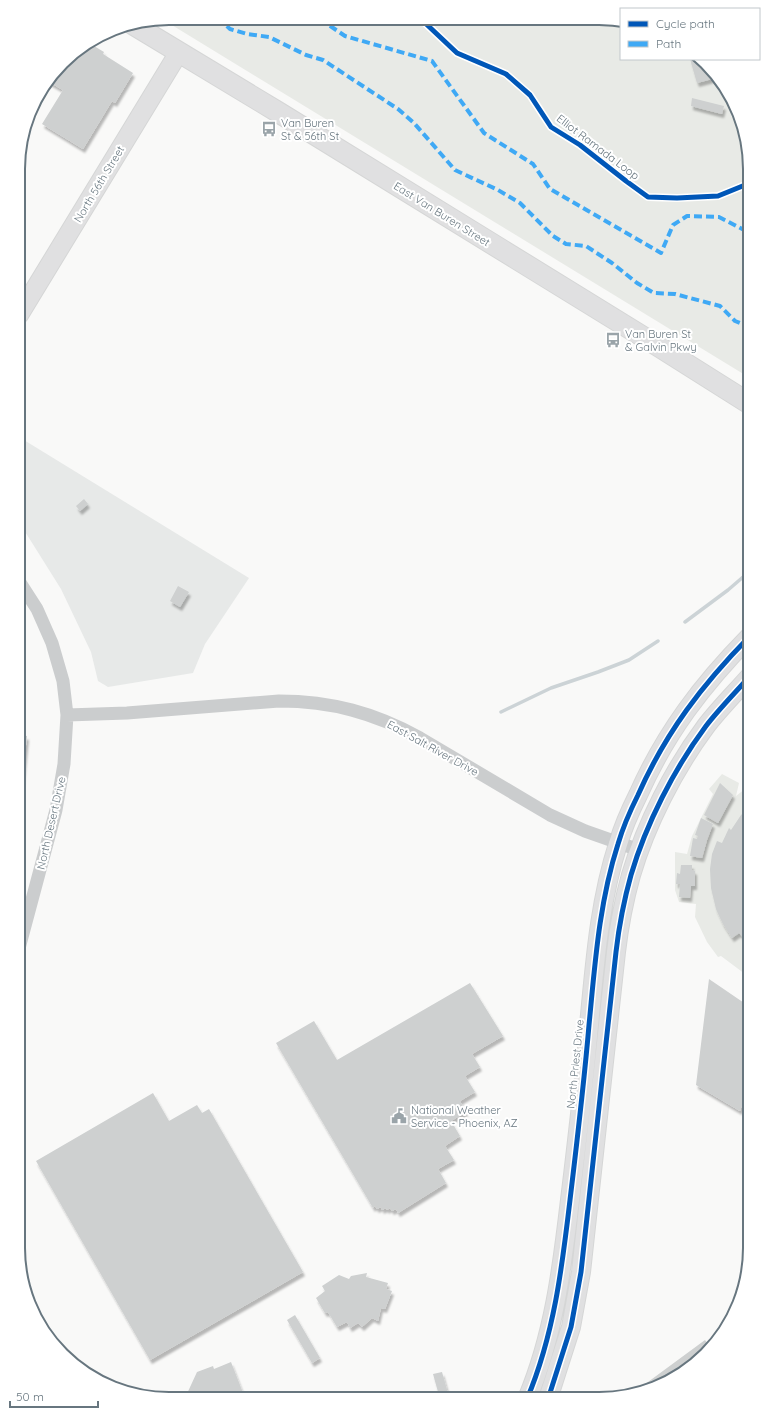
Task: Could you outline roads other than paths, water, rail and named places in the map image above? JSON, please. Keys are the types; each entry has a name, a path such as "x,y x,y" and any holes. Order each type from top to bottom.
{"main road":[{"name":"East Van Buren Street","path":"140,28 665,350 743,400"},
{"name":"North 56th Street","path":"25,305 179,52"},
{"name":"North Priest Drive","path":"530,1392 548,1338 560,1280 585,1071 599,928 606,887 618,843 646,777 667,738 688,706 712,676 743,643"},
{"path":"550,1392 563,1355 575,1307 582,1258 616,952 626,896 639,850 672,779 694,744 715,716 743,684"}],"street":[{"name":"North Desert Drive","path":"25,590 37,609 52,643 63,682 67,716 64,764 56,810 25,926"},
{"name":"East Salt River Drive","path":"67,716 127,713 172,708 279,701 329,705 362,712 404,729 550,815 585,831 639,850"}],"waterway":[{"path":"685,622 743,577"},
{"path":"501,712 551,688 629,660 658,641"}],"place":[{"name":"Van Buren St & 56th St","path":"269,129"},
{"name":"Van Buren St & Galvin Pkwy","path":"613,340"},
{"name":"National Weather Service - Phoenix, AZ","path":"399,1116"}]}
